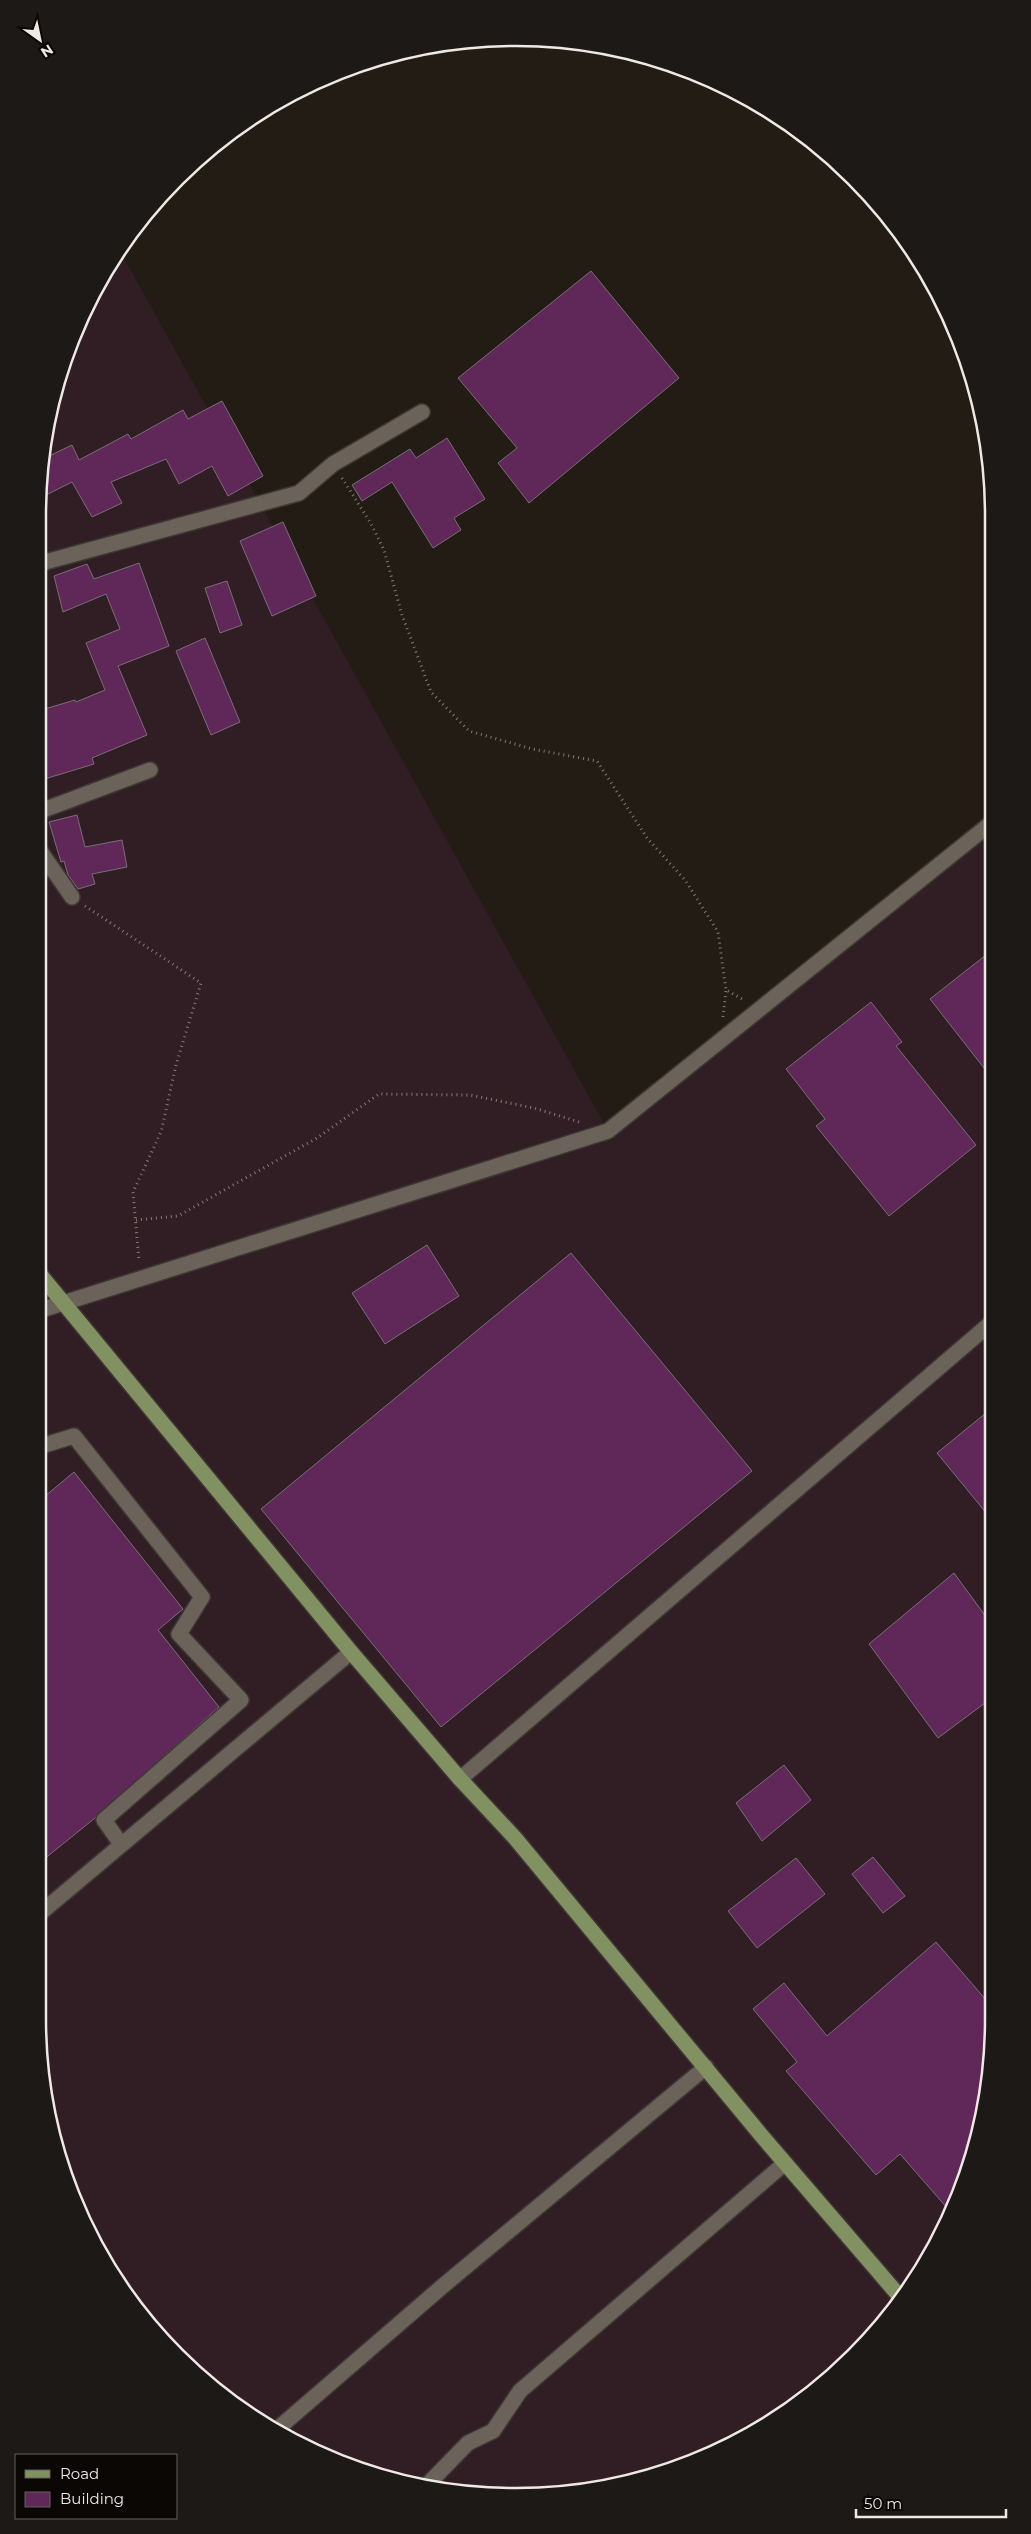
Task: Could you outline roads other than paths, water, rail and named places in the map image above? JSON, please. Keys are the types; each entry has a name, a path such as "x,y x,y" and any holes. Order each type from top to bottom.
{"main road":[{"path":"46,1282 351,1652 460,1779 515,1838 785,2163 896,2293"}],"street":[{"path":"46,562 299,493 333,464 422,412"},
{"path":"46,809 150,770"},
{"path":"46,1309 608,1131 985,828"},
{"path":"46,860 72,897"},
{"path":"460,1779 985,1328"},
{"path":"46,1445 74,1436 202,1597 179,1634 241,1700 104,1820 121,1844"},
{"path":"46,1907 351,1652"},
{"path":"282,2425 444,2286 706,2067"},
{"path":"432,2480 468,2443 493,2431 520,2391 785,2163"}]}
